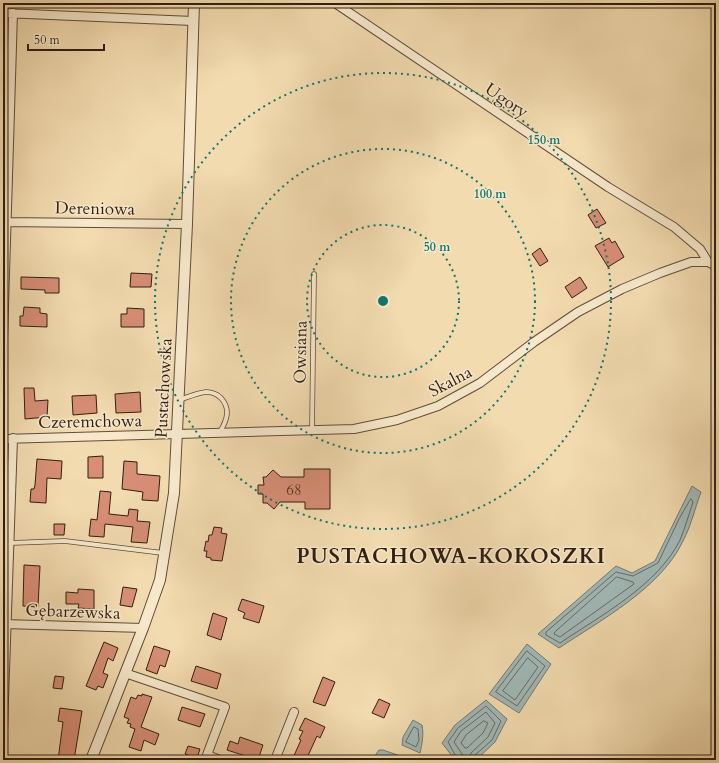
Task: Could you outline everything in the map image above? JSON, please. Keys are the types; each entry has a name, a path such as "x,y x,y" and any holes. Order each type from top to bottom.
{"street":[{"name":"Pustachowska","path":"91,760 143,628 160,580 166,553 174,493 179,400 187,224 194,3"},
{"name":"Ugory","path":"335,3 608,188 674,228 700,249 708,262 716,266"},
{"path":"3,13 194,21"},
{"path":"3,339 5,222 13,13"},
{"name":"Dereniowa","path":"5,222 187,224"},
{"name":"Skalna","path":"177,433 354,429 397,420 438,406 480,383 534,342 578,312 622,289 691,262 708,262"},
{"name":"Czeremchowa","path":"3,439 177,433"},
{"path":"3,729 5,624 10,544 13,438"},
{"name":"Gębarzewska","path":"5,624 143,628"},
{"path":"125,673 225,707 207,755 220,760"},
{"path":"275,760 294,712"}],"lane":[{"name":"Owsiana","path":"312,430 314,274"},
{"path":"179,400 208,392 218,395 225,403 228,411 226,420 220,432"},
{"path":"10,544 65,541 166,553"}],"water":[{"path":"692,486 701,492 691,523 673,558 660,574 628,602 559,648 538,634 616,566 632,573 655,561"},
{"path":"527,644 551,664 519,713 489,694"},
{"path":"486,700 507,719 495,742 476,760 455,760 442,743 455,725"},
{"path":"413,720 422,725 423,729 420,753 402,745 403,737"},
{"path":"379,750 383,750 412,760 372,760"}],"building":[{"path":"597,209 606,223 596,228 588,215"},
{"path":"609,238 612,243 615,241 624,257 608,267 595,246"},
{"path":"540,248 548,261 540,266 532,254"},
{"path":"131,273 152,274 151,287 130,287"},
{"path":"21,277 59,278 59,293 45,293 45,290 21,289"},
{"path":"580,277 587,288 572,298 565,287"},
{"path":"24,307 40,308 40,313 47,314 47,327 20,326 20,316 23,316"},
{"path":"127,308 144,309 144,327 121,327 121,314 127,314"},
{"path":"24,388 34,388 35,401 48,400 47,417 25,419"},
{"path":"140,392 141,412 116,413 115,394"},
{"path":"96,395 97,413 73,415 72,396"},
{"path":"103,456 103,478 88,478 88,457"},
{"path":"37,459 62,461 61,479 47,478 46,503 30,502 31,489 34,489 35,485"},
{"path":"124,461 137,462 137,474 160,476 158,501 142,500 143,492 122,489"},
{"path":"304,469 330,469 330,509 305,509 305,502 280,502 274,509 267,503 263,503 263,494 258,494 258,485 264,485 263,477 266,477 273,470 281,477 304,477"},
{"path":"100,491 111,492 109,514 128,516 129,509 138,510 137,521 150,522 147,543 131,542 133,527 105,524 104,537 89,536 91,519 97,520"},
{"path":"54,524 65,524 64,535 54,535"},
{"path":"214,527 222,528 221,533 227,534 222,561 211,560 211,558 206,557 207,551 204,551 206,541 208,542 209,535 212,535"},
{"path":"24,565 40,566 38,607 23,606"},
{"path":"123,587 137,589 132,607 120,605"},
{"path":"78,589 94,590 94,609 78,608 79,604 66,604 66,592 78,593"},
{"path":"242,599 264,606 259,623 243,618 245,613 238,610"},
{"path":"213,613 227,618 221,640 207,635"},
{"path":"104,642 118,648 113,661 108,658 103,673 108,675 103,688 98,686 96,690 86,686"},
{"path":"154,646 170,651 165,667 160,665 157,674 146,670"},
{"path":"196,666 221,674 217,689 191,681"},
{"path":"55,676 64,677 62,689 53,688"},
{"path":"323,677 335,682 325,706 313,702"},
{"path":"142,694 152,697 141,727 159,734 155,745 144,740 141,751 129,747 135,729 130,727 131,724 127,723 129,719 124,717 131,697 136,699 138,695 142,696"},
{"path":"379,699 390,704 384,718 372,713"},
{"path":"182,707 205,714 200,727 178,720"},
{"path":"60,708 82,711 74,760 58,760 63,722 58,721"},
{"path":"305,718 325,727 320,738 317,736 306,760 292,760 301,740 299,739 303,731 299,730"},
{"path":"240,737 263,745 258,760 227,750 230,741 238,744"},
{"path":"188,746 200,749 197,758 185,754"}],"district":[{"name":"PUSTACHOWA-KOKOSZKI","path":"451,556"}]}
